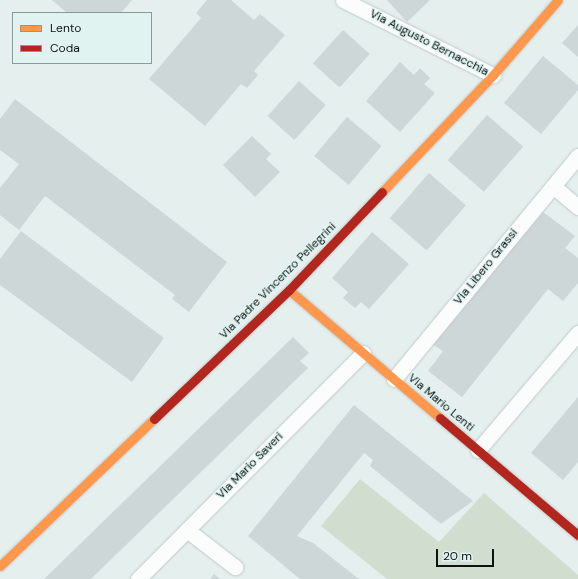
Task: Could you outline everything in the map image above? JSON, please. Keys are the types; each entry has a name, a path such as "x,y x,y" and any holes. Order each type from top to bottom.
{"street":[{"name":"Via Augusto Bernacchia","path":"342,0 493,75"},
{"name":"Via Padre Vincenzo Pellegrini","path":"0,566 289,290 493,75 558,0"},
{"name":"Via Libero Grassi","path":"394,379 578,156"},
{"path":"553,186 578,207"},
{"name":"Via Mario Lenti","path":"289,290 578,534"},
{"path":"478,450 578,333"},
{"name":"Via Mario Saveri","path":"138,579 363,352"},
{"path":"187,530 234,567"}],"green space":[{"path":"360,479 439,542 484,493 578,575 578,579 387,579 321,526"}],"building":[{"path":"52,0 132,0 122,12 66,12"},
{"path":"207,0 231,0 254,20 260,14 285,35 254,71 258,75 247,88 241,84 205,126 149,79 201,18 196,13"},
{"path":"387,0 430,0 407,22"},
{"path":"578,25 578,57 562,43"},
{"path":"343,30 370,54 340,88 313,63"},
{"path":"543,56 578,85 578,90 541,134 504,103"},
{"path":"400,62 414,75 420,68 430,78 424,84 435,93 400,132 366,101"},
{"path":"299,81 326,105 294,140 268,116"},
{"path":"15,99 227,262 189,312 172,299 175,295 45,196 19,230 0,215 0,188 19,164 0,150 0,119"},
{"path":"487,115 523,146 484,192 448,160"},
{"path":"347,117 381,146 349,185 314,156"},
{"path":"252,136 271,154 266,159 280,172 255,197 223,165"},
{"path":"429,173 466,205 427,250 390,218"},
{"path":"543,212 575,236 565,248 578,258 578,283 563,301 548,289 462,397 428,371 443,351 432,344"},
{"path":"21,231 164,338 132,382 0,285 0,259"},
{"path":"372,232 409,264 369,309 361,302 355,308 343,298 348,292 332,278"},
{"path":"293,337 309,353 300,361 308,368 91,579 44,579"},
{"path":"578,397 578,462 563,480 531,453"},
{"path":"354,405 473,501 441,524 370,466 373,460 364,453 297,536 313,543 359,579 300,579 248,536"},
{"path":"214,574 220,579 210,579"}],"traffic: slow":[{"path":"382,192 493,75 558,0"},
{"path":"289,290 440,418"},
{"path":"0,566 154,419"}],"traffic: jam":[{"path":"154,419 289,290 382,192"},
{"path":"440,418 578,535"}]}
